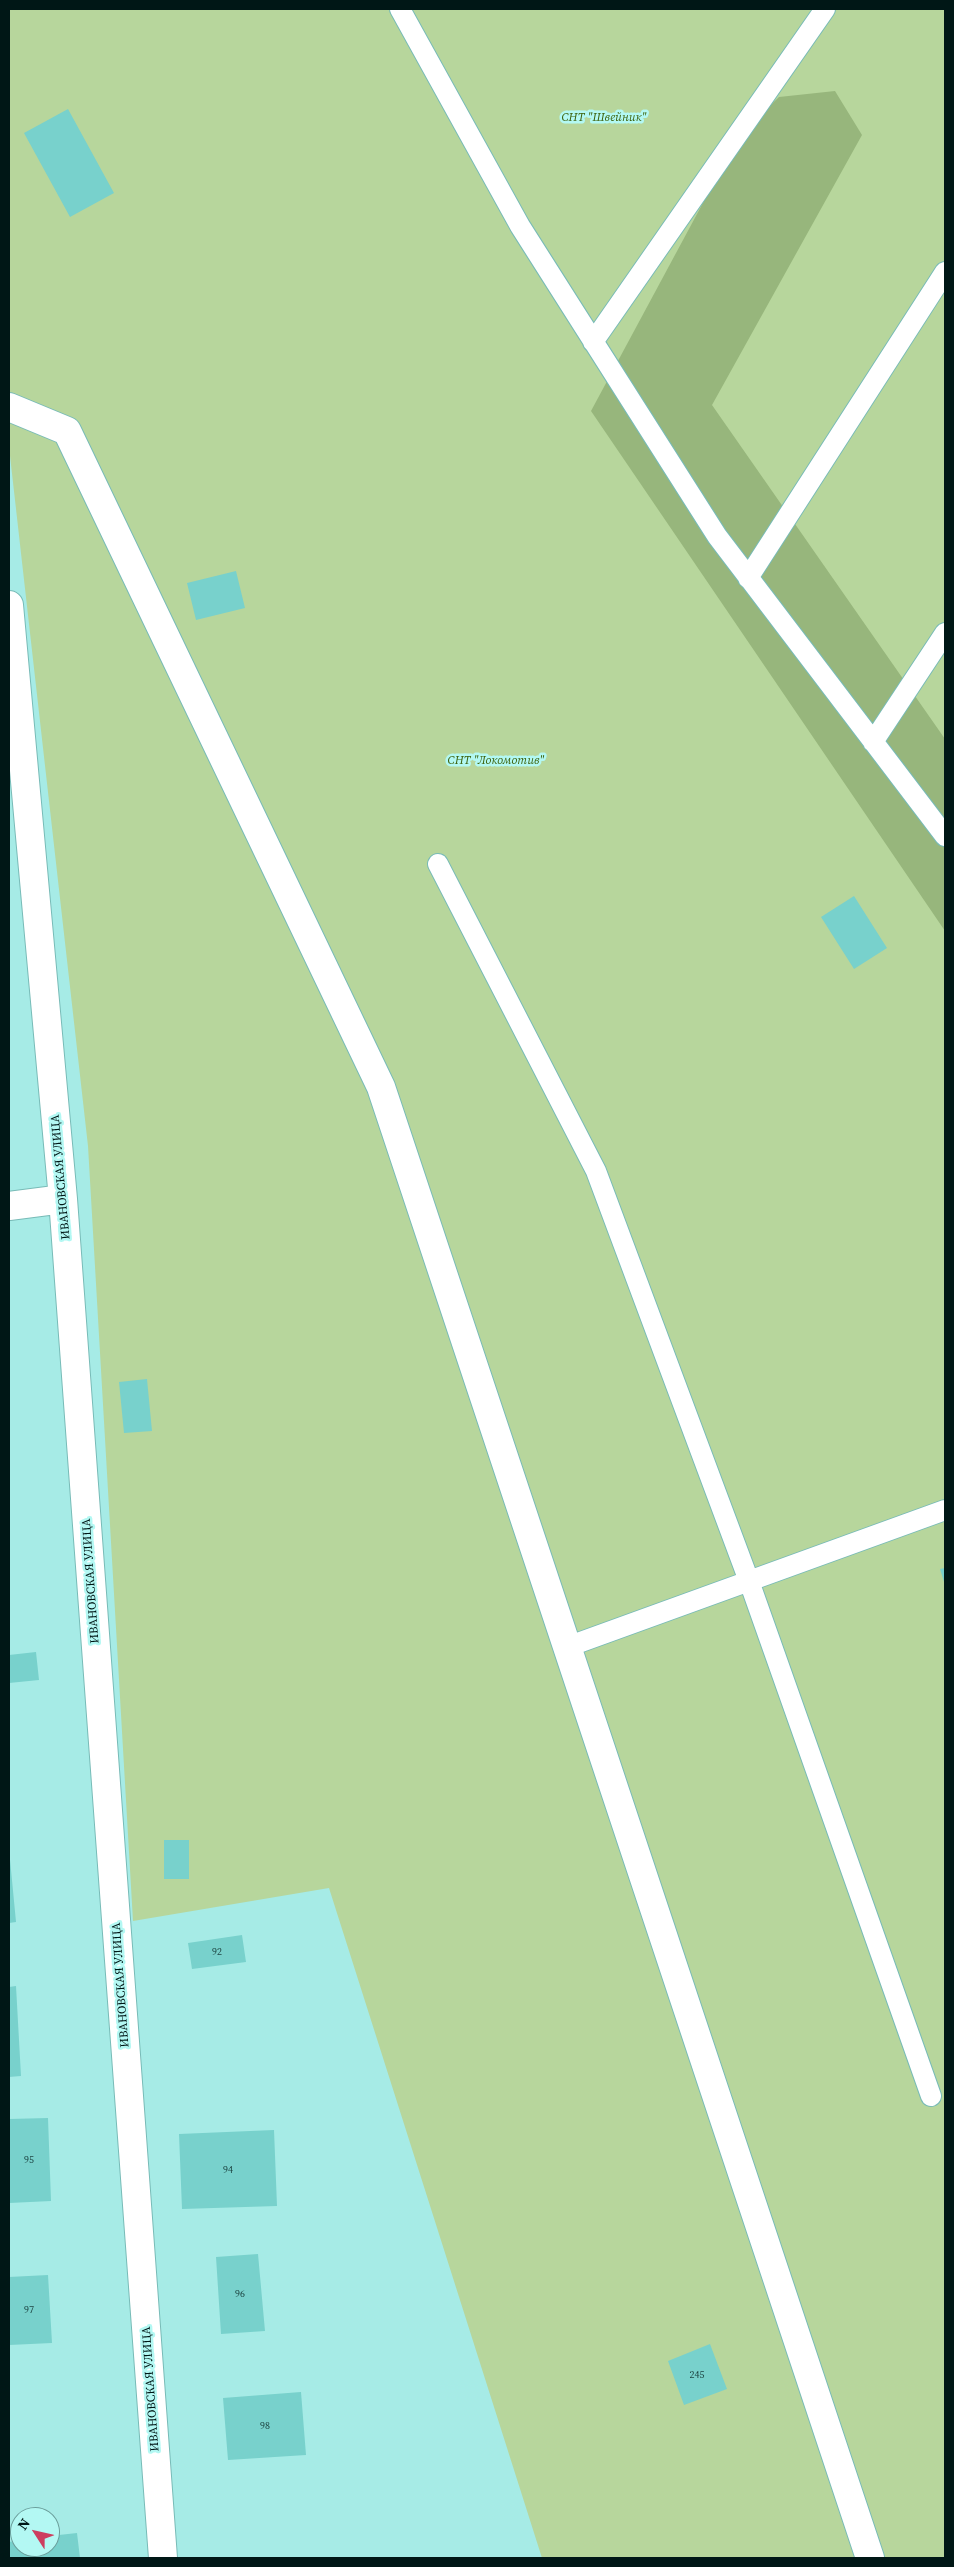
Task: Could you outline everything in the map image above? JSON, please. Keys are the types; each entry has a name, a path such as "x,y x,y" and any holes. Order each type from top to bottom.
{"street":[{"path":"9,407 67,432 381,1087 870,2558"},
{"name":"ИВАНОВСКАЯ УЛИЦА","path":"9,604 63,1199 163,2558"},
{"path":"9,1206 63,1199"}],"lane":[{"path":"400,9 520,226 717,536 945,836"},
{"path":"593,342 825,9"},
{"path":"748,578 945,272"},
{"path":"873,742 945,633"},
{"path":"438,864 596,1171 749,1581 931,2096"},
{"path":"567,1647 945,1510"}],"green space":[{"name":"СНТ \"Локомотив\"","path":"9,9 945,9 945,2558 542,2558 329,1888 133,1921 88,1146 9,447"},
{"path":"835,91 862,135 712,405 945,739 945,931 591,411 739,136 779,97"}],"building":[{"path":"68,109 114,193 70,217 24,133"},
{"path":"236,571 245,608 196,620 187,583"},
{"path":"854,896 887,948 854,969 821,917"},
{"path":"147,1379 152,1431 124,1433 119,1382"},
{"path":"945,1568 945,1585 940,1569"},
{"path":"36,1652 39,1680 9,1683 9,1655"},
{"path":"164,1840 189,1840 189,1879 164,1879"},
{"path":"9,1849 16,1922 9,1923"},
{"path":"242,1935 246,1962 192,1969 188,1943"},
{"path":"16,1986 21,2076 9,2077 9,1987"},
{"path":"48,2118 51,2201 9,2203 9,2119"},
{"path":"274,2130 277,2206 182,2209 179,2134"},
{"path":"258,2254 265,2331 221,2334 216,2257"},
{"path":"48,2275 52,2343 9,2345 9,2277"},
{"path":"710,2344 727,2389 684,2405 668,2361"},
{"path":"301,2392 306,2455 228,2460 223,2398"},
{"path":"77,2533 80,2558 9,2558 10,2542 10,2557 60,2557 60,2535"}],"park label":[{"name":"СНТ \"Швейник\"","path":"604,118"}]}
